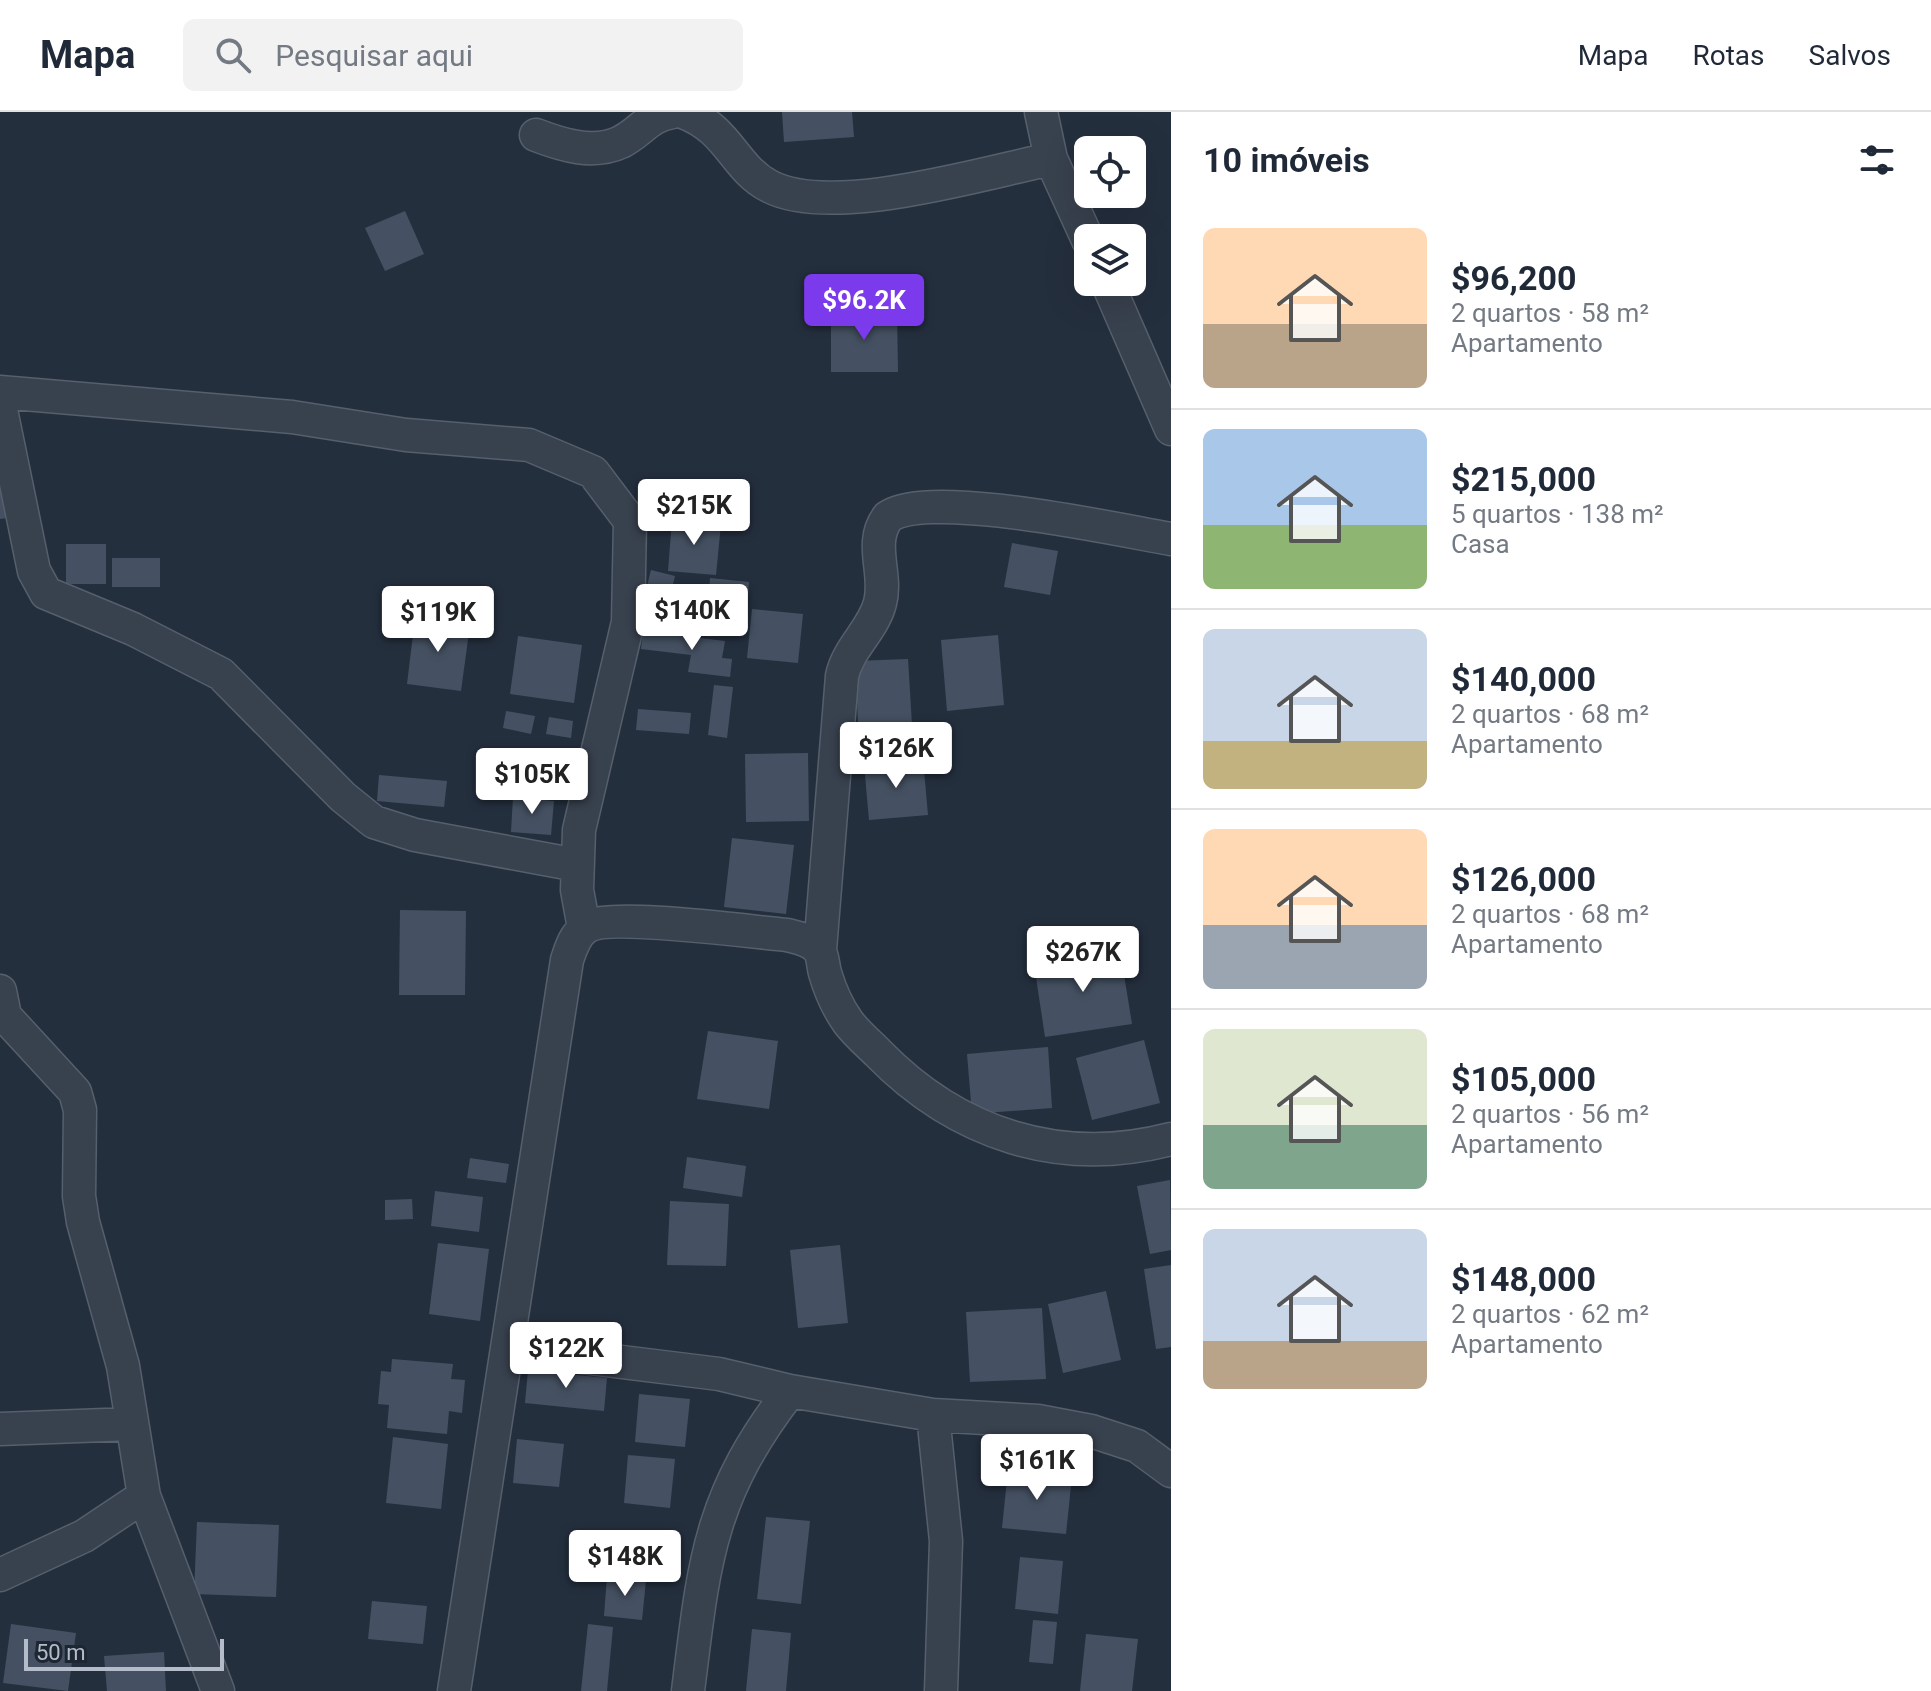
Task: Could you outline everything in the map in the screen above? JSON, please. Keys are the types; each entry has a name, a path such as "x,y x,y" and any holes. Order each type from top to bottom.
{"street":[{"path":"536,135 565,147 600,148 621,142 656,114 673,112"},
{"path":"683,112 718,131 764,184 782,193 857,198 1051,159"},
{"path":"1041,112 1051,159 1081,224"},
{"path":"1113,296 1171,429"},
{"path":"0,392 292,417 406,435 529,445 593,472 630,521 628,622 585,793 577,865 577,890 584,928"},
{"path":"0,405 34,571 46,593 133,629 221,674 343,797 374,822 415,835 577,865"},
{"path":"1171,539 1040,514 996,510 907,509 888,517 878,538 880,604 850,651 842,676 820,950 831,991 849,1023 895,1071 940,1105 1003,1136 1052,1148 1104,1150 1171,1139"},
{"path":"454,1691 567,960 573,942 584,928 614,921 787,935 807,940 820,950"},
{"path":"0,991 5,1016 75,1092 80,1110 79,1196 83,1222 123,1366 144,1496 164,1541 218,1691"},
{"path":"509,1348 719,1374 790,1391 933,1415 1038,1421 1091,1431 1137,1446 1171,1471"},
{"path":"688,1691 704,1564 715,1522 754,1436 790,1391"},
{"path":"933,1415 946,1541 941,1691"},
{"path":"0,1429 131,1424"},
{"path":"0,1575 84,1536 144,1496"}],"building":[{"path":"782,112 852,112 854,137 784,142"},
{"path":"405,211 424,254 385,271 365,228"},
{"path":"897,311 898,372 831,372 831,312"},
{"path":"0,485 8,518 0,519"},
{"path":"672,520 721,524 716,575 668,571"},
{"path":"1012,543 1058,551 1050,595 1004,587"},
{"path":"66,544 106,544 106,584 66,584"},
{"path":"112,558 160,558 160,587 112,587"},
{"path":"651,570 675,576 670,596 646,590"},
{"path":"710,578 749,582 747,610 708,607"},
{"path":"752,609 803,614 798,663 747,658"},
{"path":"415,618 470,625 461,691 407,684"},
{"path":"643,631 725,641 722,658 732,659 730,677 688,672 691,655 641,649"},
{"path":"998,635 1004,705 947,711 941,640"},
{"path":"518,636 582,645 574,703 510,694"},
{"path":"908,659 913,741 859,743 855,661"},
{"path":"714,685 733,687 727,738 708,735"},
{"path":"638,709 691,713 689,734 636,730"},
{"path":"506,711 535,716 531,734 503,728"},
{"path":"549,717 573,721 571,738 546,734"},
{"path":"808,753 809,821 746,822 745,754"},
{"path":"923,759 928,815 869,820 864,764"},
{"path":"379,775 447,781 444,807 377,801"},
{"path":"513,797 554,801 551,835 511,832"},
{"path":"732,838 794,845 786,914 724,907"},
{"path":"400,910 466,911 465,995 399,995"},
{"path":"1120,950 1132,1024 1045,1037 1034,964"},
{"path":"708,1031 778,1041 769,1109 697,1099"},
{"path":"1144,1040 1160,1103 1092,1120 1076,1058"},
{"path":"1048,1047 1052,1108 972,1114 967,1054"},
{"path":"687,1157 746,1166 742,1197 683,1188"},
{"path":"470,1158 509,1164 506,1183 467,1178"},
{"path":"1170,1180 1171,1250 1150,1254 1137,1186"},
{"path":"435,1191 483,1197 479,1232 431,1226"},
{"path":"412,1199 413,1219 385,1220 385,1200"},
{"path":"670,1201 729,1204 726,1266 667,1265"},
{"path":"438,1243 489,1249 480,1321 429,1314"},
{"path":"840,1245 848,1323 798,1328 790,1250"},
{"path":"1171,1265 1171,1347 1156,1349 1144,1269"},
{"path":"1106,1291 1121,1360 1063,1373 1048,1304"},
{"path":"1042,1308 1046,1379 970,1382 966,1312"},
{"path":"392,1359 453,1364 451,1379 465,1380 462,1413 449,1411 447,1434 387,1428 389,1405 378,1404 381,1371 391,1372"},
{"path":"528,1370 607,1378 604,1411 525,1403"},
{"path":"639,1394 690,1399 685,1447 635,1442"},
{"path":"393,1437 448,1444 441,1509 386,1503"},
{"path":"517,1439 564,1444 559,1487 513,1483"},
{"path":"628,1455 675,1459 670,1508 624,1503"},
{"path":"1008,1470 1072,1476 1066,1534 1002,1528"},
{"path":"766,1517 810,1521 801,1604 757,1599"},
{"path":"197,1522 279,1525 276,1597 194,1594"},
{"path":"1020,1557 1063,1561 1058,1614 1015,1609"},
{"path":"607,1576 646,1580 642,1620 604,1616"},
{"path":"372,1601 427,1606 423,1644 368,1639"},
{"path":"1033,1620 1057,1622 1053,1664 1029,1662"},
{"path":"11,1624 76,1633 68,1691 3,1683"},
{"path":"588,1624 613,1627 607,1691 581,1691"},
{"path":"752,1629 791,1633 786,1691 746,1691"},
{"path":"1086,1634 1138,1639 1132,1691 1080,1691"},
{"path":"164,1652 166,1691 107,1691 104,1656"}]}
